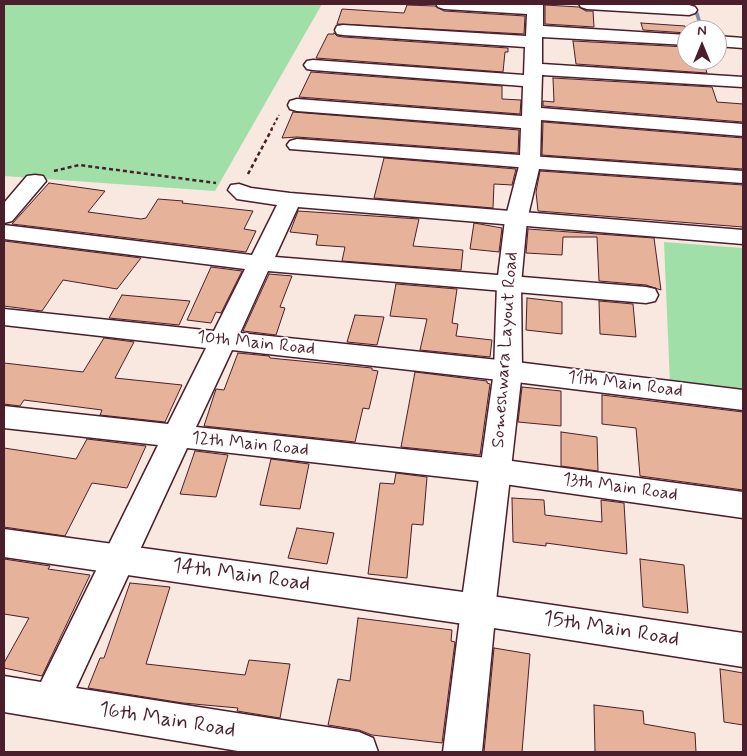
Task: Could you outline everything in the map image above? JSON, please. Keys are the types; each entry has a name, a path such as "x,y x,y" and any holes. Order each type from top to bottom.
{"street":[{"path":"444,4 535,7"},
{"path":"587,4 689,7 693,20"},
{"name":"Someshwara Layout Road","path":"462,752 508,371 509,284 516,220 530,162 535,7"},
{"path":"343,30 677,40"},
{"path":"727,42 743,43"},
{"path":"313,65 743,82"},
{"path":"297,105 743,130"},
{"path":"297,145 743,177"},
{"path":"4,216 35,181"},
{"path":"240,189 245,194 290,200 516,220 743,237"},
{"path":"51,701 290,200"},
{"path":"4,232 260,263 646,295"},
{"name":"10th Main Road","path":"4,317 508,371"},
{"name":"11th Main Road","path":"508,371 743,400"},
{"name":"12th Main Road","path":"4,418 497,471"},
{"name":"13th Main Road","path":"497,471 743,505"},
{"name":"14th Main Road","path":"4,543 478,610"},
{"name":"15th Main Road","path":"478,610 743,650"},
{"name":"16th Main Road","path":"4,694 359,752"}],"path":[{"path":"35,181 59,169 79,165 240,189 282,108 297,105"}],"green space":[{"path":"4,4 322,4 215,191 4,176"},
{"path":"664,242 743,248 743,393 670,384"}],"building":[{"path":"407,5 435,6 444,11 525,16 524,34 337,24 342,9 404,13"},
{"path":"545,5 579,7 586,11 593,11 594,27 545,24"},
{"path":"641,23 677,25 677,32 643,30"},
{"path":"334,33 337,36 343,37 508,48 508,52 505,52 503,72 316,58 328,34"},
{"path":"573,41 677,46 677,70 706,70 707,73 576,64"},
{"path":"311,72 502,86 502,99 521,100 520,114 299,97"},
{"path":"553,78 712,87 717,102 743,104 743,122 543,106 543,101 554,102"},
{"path":"293,112 519,130 518,153 297,137 282,138"},
{"path":"543,122 743,138 743,169 542,155"},
{"path":"384,158 516,169 512,185 494,184 493,208 374,198"},
{"path":"540,171 743,185 743,227 538,211 536,192"},
{"path":"49,183 105,191 88,212 141,219 146,218 158,199 183,201 182,203 253,211 244,229 256,231 246,252 12,224"},
{"path":"298,211 419,219 413,246 463,250 461,270 342,261 345,247 316,245 318,235 290,232"},
{"path":"474,223 502,228 499,252 470,249"},
{"path":"528,229 654,238 661,290 646,285 599,281 597,237 563,237 562,255 526,253"},
{"path":"4,241 141,258 117,289 63,280 42,311 4,306"},
{"path":"211,267 242,271 221,313 216,312 211,323 187,320"},
{"path":"269,274 292,276 280,307 285,308 276,335 243,331"},
{"path":"396,284 457,289 452,323 458,324 456,336 492,340 490,357 420,350 427,319 390,316"},
{"path":"122,295 190,301 179,325 109,318"},
{"path":"527,298 562,302 562,334 526,330"},
{"path":"599,301 633,304 636,337 600,334"},
{"path":"355,315 384,317 377,345 347,342"},
{"path":"104,338 134,342 115,378 182,385 165,422 100,415 102,410 24,400 20,406 4,404 4,363 83,372"},
{"path":"238,353 372,368 372,370 378,371 369,409 363,408 355,442 204,426 216,389 224,390"},
{"path":"415,372 487,381 490,384 480,455 401,447"},
{"path":"522,387 561,391 561,426 518,422"},
{"path":"602,395 743,412 743,490 640,476 636,428 602,424"},
{"path":"561,432 597,437 598,471 561,466"},
{"path":"87,439 146,446 127,488 92,483 65,536 4,527 4,448 76,459"},
{"path":"195,451 228,455 216,497 180,494"},
{"path":"271,459 309,464 300,509 260,505"},
{"path":"396,473 427,477 423,525 412,524 407,578 368,574 380,483 394,484"},
{"path":"512,498 544,500 545,515 602,522 601,500 624,503 627,554 546,543 546,546 513,542"},
{"path":"297,528 334,533 327,564 288,558"},
{"path":"4,559 50,566 48,569 90,575 42,676 4,668 4,663 29,618 4,614"},
{"path":"640,559 684,565 688,613 643,607"},
{"path":"130,583 170,587 146,664 245,675 249,660 290,664 280,718 237,711 238,708 183,703 88,688 100,658 104,658"},
{"path":"358,618 452,630 451,641 455,642 442,743 372,735 359,730 328,725 338,679 350,681"},
{"path":"494,648 530,654 522,752 484,752"},
{"path":"720,669 743,673 743,725 724,722"},
{"path":"594,705 643,711 644,724 695,733 696,752 595,752"}],"waterway":[{"path":"696,11 699,20"}]}
